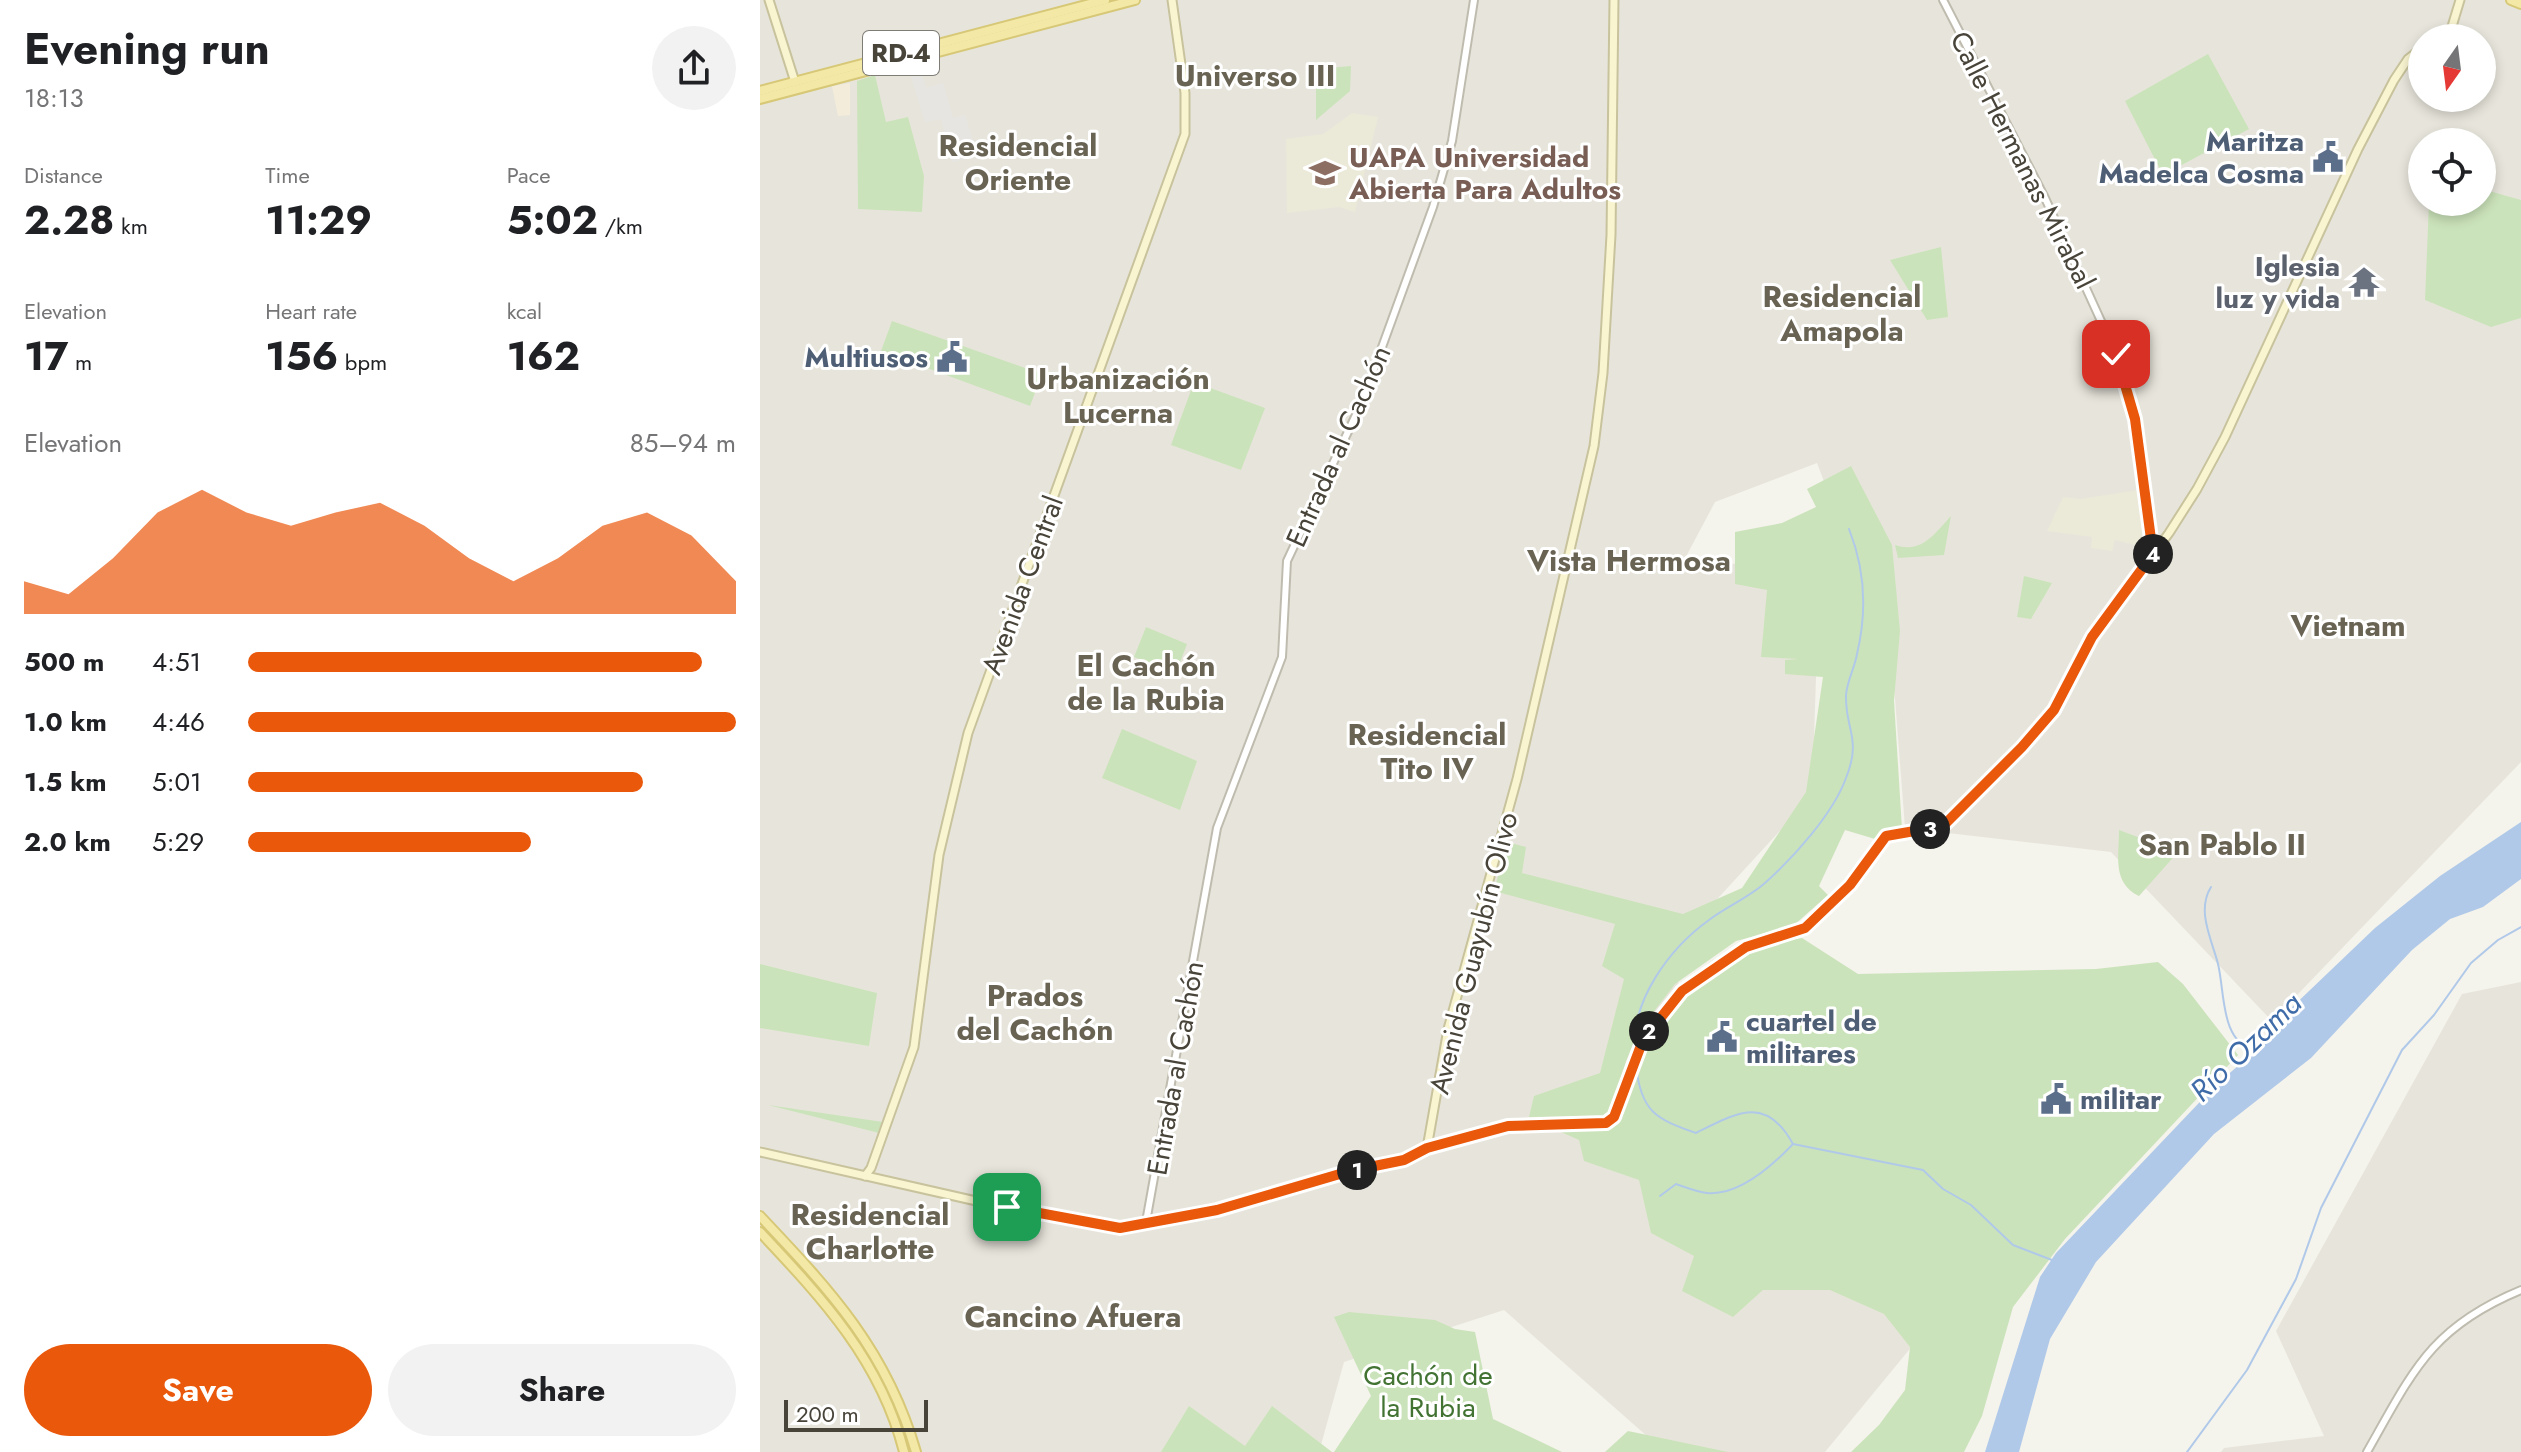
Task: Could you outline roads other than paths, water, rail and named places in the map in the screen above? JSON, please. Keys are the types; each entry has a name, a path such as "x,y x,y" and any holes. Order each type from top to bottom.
{"main road":[{"path":"769,0 795,82"},
{"name":"RD-4","path":"760,91 1105,0"},
{"name":"RD-4","path":"760,99 1135,0"},
{"name":"Avenida Central","path":"865,1176 871,1168 914,1047 939,855 968,733 1185,134 1186,105 1172,0"},
{"name":"Avenida Guayubín Olivo","path":"1427,1148 1448,1029 1521,764 1594,446 1603,373 1611,235 1614,0"},
{"path":"2453,24 2460,0"},
{"path":"2511,0 2521,4"},
{"path":"760,1152 1112,1228 1217,1210 1350,1171 1404,1160 1427,1148 1522,1123 1606,1123 1619,1108 1643,1040 1682,991 1714,966 1746,947 1805,928 1850,885 1886,836 1938,828 1958,812 2054,710 2092,637 2197,489 2223,441 2330,209 2394,80 2408,59"},
{"path":"760,1216 826,1286 863,1333 901,1405 916,1452"},
{"path":"760,1232 851,1335 888,1401 904,1452"}],"street":[{"name":"Entrada al Cachón","path":"1146,1222 1217,828 1282,657 1287,561 1362,402 1433,207 1452,141 1474,0"},
{"name":"Calle Hermanas Mirabal","path":"1943,0 2045,198 2116,354 2135,419 2153,554"},
{"path":"2367,1452 2419,1363 2440,1337 2472,1312 2521,1290"}],"water":[{"name":"Río Ozama","path":"2521,822 2521,879 2483,907 2450,919 2412,950 2311,1058 2214,1134 2096,1262 2050,1339 2019,1452 1985,1452 2040,1277 2056,1253 2216,1085 2255,1051 2286,1013 2375,928 2440,876"}],"waterway":[{"path":"1635,1052 1639,1014 1646,995 1667,961 1694,932 1758,888 1788,861 1832,806 1846,778 1853,753 1846,695 1856,659 1863,607 1861,575 1849,529"},
{"path":"2211,887 2205,916 2218,964 2226,1015 2235,1038 2255,1051"},
{"path":"2187,1452 2247,1370 2296,1279 2321,1208 2402,1050 2434,1015 2471,963 2498,940 2521,927"},
{"path":"1636,1066 1638,1082 1647,1104 1670,1123 1696,1133 1738,1114 1762,1113 1783,1129 1793,1144 1923,1170 1943,1189 1971,1205 2013,1245 2052,1260"},
{"path":"1660,1196 1676,1184 1707,1193 1731,1190 1765,1170 1793,1144"}],"place":[{"name":"Maritza Madelca Cosma","path":"2328,157"},
{"name":"UAPA Universidad Abierta Para Adultos","path":"1325,173"},
{"name":"Iglesia luz y vida","path":"2364,282"},
{"name":"Multiusos","path":"952,357"},
{"name":"cuartel de militares","path":"1722,1037"},
{"name":"militar","path":"2056,1099"}],"district":[{"name":"Universo III","path":"1255,76"},
{"name":"Residencial Oriente","path":"1018,163"},
{"name":"Residencial Amapola","path":"1842,314"},
{"name":"Urbanización Lucerna","path":"1118,396"},
{"name":"Vista Hermosa","path":"1629,561"},
{"name":"Vietnam","path":"2348,626"},
{"name":"El Cachón de la Rubia","path":"1146,683"},
{"name":"Residencial Tito IV","path":"1427,752"},
{"name":"San Pablo II","path":"2222,845"},
{"name":"Prados del Cachón","path":"1035,1013"},
{"name":"Residencial Charlotte","path":"870,1232"},
{"name":"Cancino Afuera","path":"1073,1317"}],"park label":[{"name":"Cachón de la Rubia","path":"1428,1391"}]}
